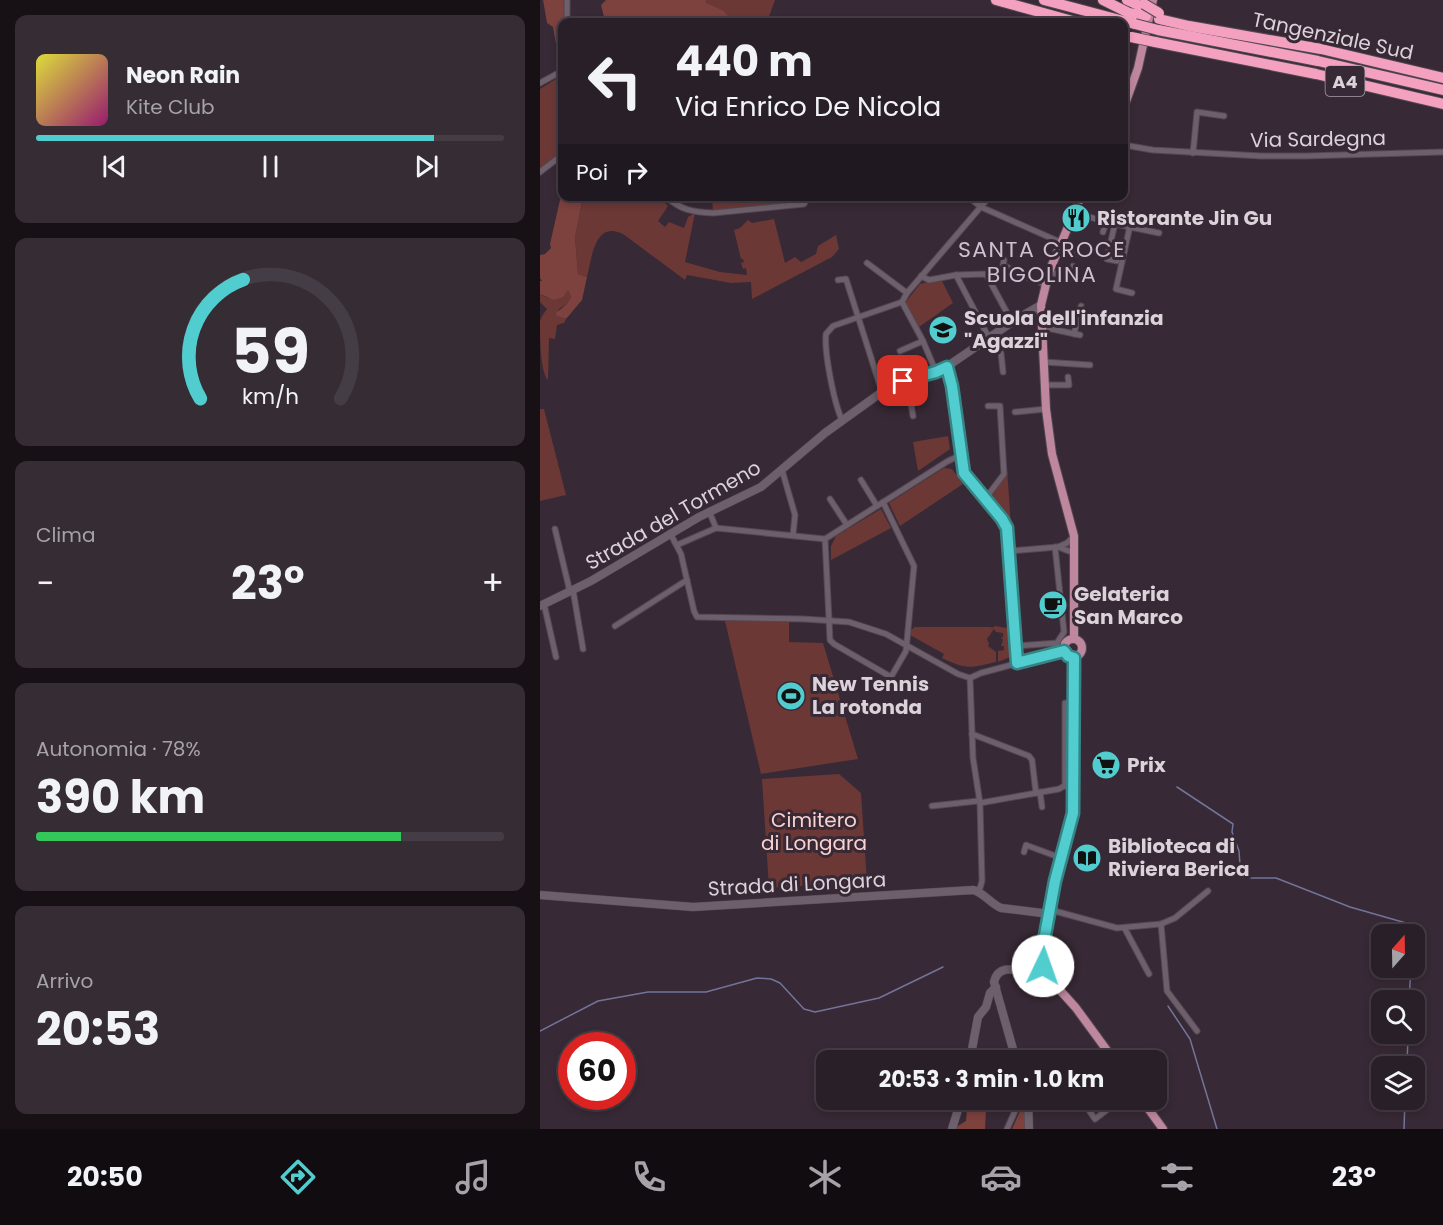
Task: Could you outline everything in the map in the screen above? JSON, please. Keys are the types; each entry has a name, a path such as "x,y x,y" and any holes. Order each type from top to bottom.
{"highway":[{"path":"996,0 1061,18"},
{"name":"A4","path":"1044,0 1113,18"},
{"path":"1103,0 1129,13 1150,9"},
{"name":"Tangenziale Sud","path":"1113,0 1191,21 1319,42 1443,71"},
{"name":"Tangenziale Sud","path":"1127,0 1189,26 1321,49 1443,78"},
{"name":"A4","path":"1128,22 1136,24 1150,9 1318,61 1443,90"},
{"name":"A4","path":"1128,36 1316,74 1443,104"}],"main road":[{"path":"1128,95 1138,68 1150,9"},
{"path":"1074,639 1074,536 1052,454 1046,409 1041,305 1049,272 1078,201"},
{"path":"1074,639 1082,643 1083,650 1074,658 1068,656 1064,651 1066,642 1074,639"},
{"path":"1074,658 1073,813 1061,858 1042,957 1046,973 1076,1008 1107,1050"},
{"path":"1149,1110 1163,1129"}],"street":[{"path":"567,0 567,18"},
{"path":"540,83 558,73"},
{"name":"Via Sardegna","path":"1193,153 1197,112 1224,116"},
{"name":"Via Sardegna","path":"1128,145 1153,150 1193,153 1306,156 1443,152"},
{"path":"540,172 558,158"},
{"path":"670,201 678,208 699,213 713,213 804,204 807,201"},
{"path":"973,201 981,207 1080,255"},
{"path":"842,420 837,407 825,337 833,326 902,302 921,276 986,201"},
{"path":"1073,212 1106,222 1159,233"},
{"path":"1103,232 1106,222"},
{"path":"1115,223 1107,259 1117,261"},
{"path":"1130,226 1116,289 1132,293"},
{"path":"1004,260 1003,265 1027,280 1045,284"},
{"path":"867,263 907,293"},
{"path":"1069,278 1073,267"},
{"path":"1008,277 1011,270"},
{"path":"1049,272 1081,280"},
{"path":"921,276 930,280 956,275 987,275 1012,322"},
{"path":"956,275 991,348 1001,353 1003,372"},
{"path":"838,279 846,279 882,392"},
{"path":"902,302 923,341 936,372"},
{"name":"Strada del Tormeno","path":"542,605 572,591 710,511 761,487 842,420 882,392 907,380 947,367 1041,305"},
{"path":"1042,327 1077,334 1081,306"},
{"path":"900,351 923,341"},
{"path":"1044,362 1090,365"},
{"path":"947,367 952,386 964,473 1007,528 1017,663"},
{"path":"1045,385 1069,385 1068,377"},
{"path":"907,380 913,416"},
{"path":"985,499 1001,480 1005,468 1000,406 988,406"},
{"path":"1015,412 1046,409"},
{"path":"677,545 716,528 825,539 961,455"},
{"path":"783,470 795,515 793,535"},
{"path":"825,539 832,643 891,677 906,651 914,566 880,504 861,480"},
{"path":"830,499 847,525"},
{"path":"710,511 716,528"},
{"name":"Strada del Tormeno","path":"555,529 572,591"},
{"path":"670,533 677,545 694,611 700,618 849,622 870,628 970,678 1064,651"},
{"path":"1057,547 1067,543 1074,536"},
{"path":"1008,551 1057,547 1068,549 1075,554"},
{"path":"1016,646 1057,643 1064,632 1057,547"},
{"path":"615,626 687,580"},
{"path":"572,591 583,649"},
{"path":"542,605 556,657"},
{"path":"970,678 982,881 977,890 1001,909 1050,912 1118,928 1161,924 1175,918 1208,891"},
{"path":"1065,703 1062,787 1074,797"},
{"path":"972,734 1029,756 1032,760 1042,807"},
{"path":"932,806 1038,793 1062,787 1074,780"},
{"path":"1024,852 1026,846 1061,858"},
{"path":"1043,860 1046,852"},
{"name":"Strada di Longara","path":"540,895 693,907 977,890"},
{"path":"1161,924 1167,992 1197,1030"},
{"path":"1125,928 1149,974"},
{"path":"1013,1050 994,982 995,976 1001,970 1009,969 1040,975 1046,973"},
{"path":"972,1050 978,1017 986,1007 990,993 996,987"},
{"path":"952,1129 958,1110"},
{"path":"1007,1129 1016,1110"},
{"path":"1028,1110 1029,1129"},
{"path":"1089,1110 1095,1119 1107,1110"}],"green space":[{"path":"706,0 775,0 768,18 731,18 706,3"},
{"path":"558,78 558,158 540,172 540,89"},
{"path":"582,201 663,201 668,206 658,221 665,227 669,222 684,228 688,217 695,213 685,262 720,272 747,275 746,268 743,269 741,263 744,262 741,259 734,230 740,228 748,220 752,223 774,219 785,263 795,257 801,262 816,254 818,246 836,235 839,249 832,257 752,299 751,282 731,283 687,275 685,280 623,234 614,231 606,232 596,243 587,277 578,274 575,237"},
{"path":"712,201 777,201 784,206 713,213"},
{"path":"941,279 953,303 919,327 914,323 905,303 920,284"},
{"path":"568,289 571,297 567,304 559,309 558,316 566,319 564,323 557,325 555,339 549,338 548,380 545,376 540,343 540,320 547,309 540,302 540,294 548,298"},
{"path":"540,409 544,409 566,495 540,501"},
{"path":"948,436 950,449 918,471 913,442"},
{"path":"944,468 952,469 963,484 900,526 889,503"},
{"path":"1007,468 1011,526 1004,510 991,496 1004,479"},
{"path":"881,509 891,528 831,560 831,546 836,536"},
{"name":"New Tennis La rotonda","path":"789,619 789,642 823,643 858,759 761,774 725,621"},
{"path":"995,626 1007,628 1010,657 998,662 998,651 1004,650 1004,646 1001,646 1003,633 996,632 994,629 987,639 988,646 996,652 996,662 974,667 957,665 942,658 944,654 910,635 911,630 915,627 992,628"},
{"name":"Cimitero di Longara","path":"839,774 861,793 867,882 769,888 762,779"}],"shaded area":[{"path":"543,0 567,0 567,18 558,18 558,47 553,27 547,23"},
{"path":"606,0 706,0 706,3 724,11 729,18 604,18 601,5"},
{"path":"560,201 582,201 575,237 578,274 587,277 582,300 566,319 557,316 556,313 567,304 571,297 568,290 563,297 554,300 540,294 540,281 542,281 540,255 545,254 551,248"},
{"path":"967,1110 986,1110 985,1129 953,1129 966,1121"},
{"path":"1014,1110 1027,1110 1029,1129 1012,1129 1020,1111"}],"waterway":[{"path":"1177,787 1233,824 1232,832 1239,851 1241,878 1276,878 1350,907 1407,924"},
{"path":"540,1031 598,1001 648,992 706,992 757,978 771,979 780,983 804,1009 815,1012 879,998 943,967"},
{"path":"1410,978 1410,990"},
{"path":"1168,1006 1190,1039 1217,1129"},
{"path":"1407,1056 1408,1044"},
{"path":"1404,1129 1405,1110"}],"place":[{"name":"Ristorante Jin Gu","path":"1076,218"},
{"name":"Scuola dell'infanzia \"Agazzi\"","path":"943,330"},
{"name":"Gelateria San Marco","path":"1053,605"},
{"name":"New Tennis La rotonda","path":"791,696"},
{"name":"Prix","path":"1106,765"},
{"name":"Biblioteca di Riviera Berica","path":"1087,858"}],"district":[{"name":"SANTA CROCE BIGOLINA","path":"1042,262"}],"route":[{"path":"903,381 947,367 952,386 964,473 1007,528 1017,663 1064,651 1065,654 1074,658 1073,813 1055,881 1043,946 1043,966"}]}
